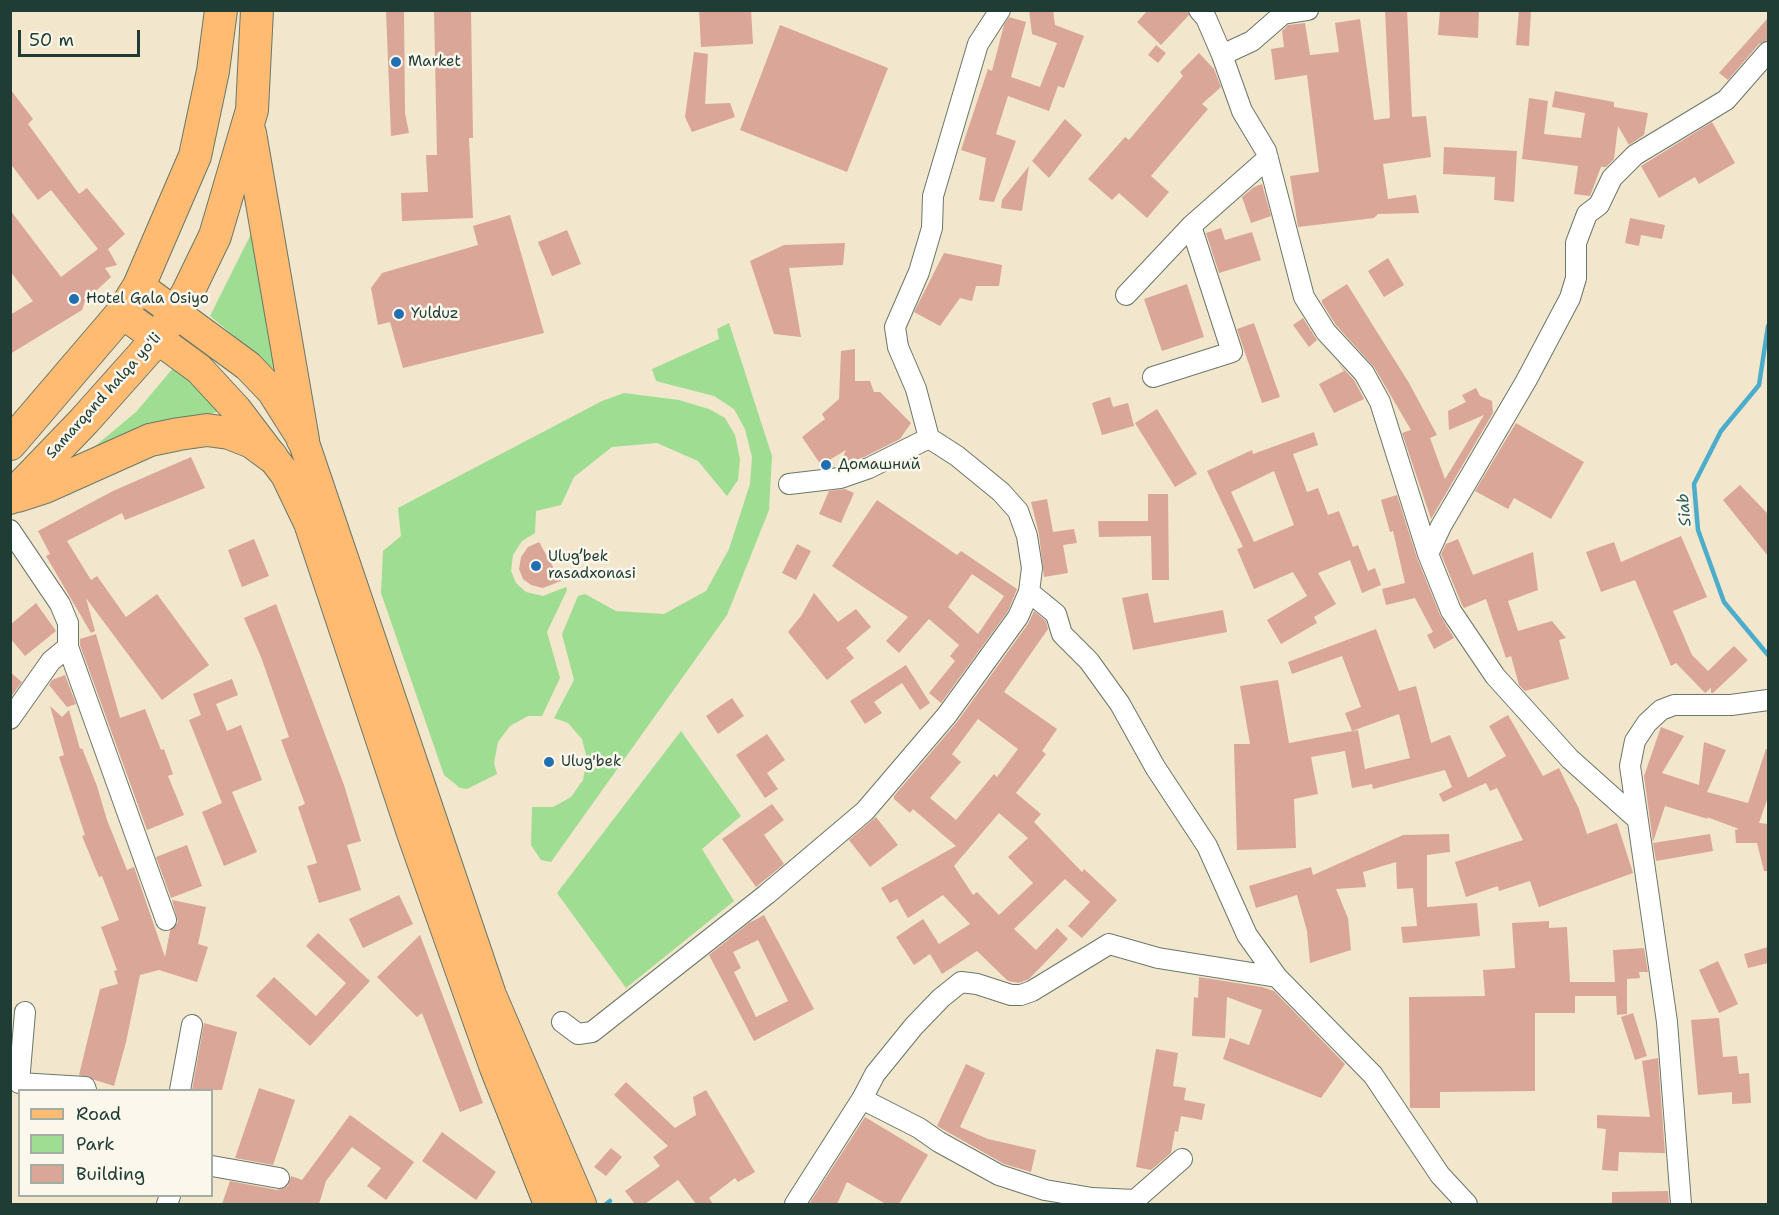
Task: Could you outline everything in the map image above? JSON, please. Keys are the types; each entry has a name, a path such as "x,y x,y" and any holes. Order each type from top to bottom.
{"highway":[{"path":"10,444 122,314 139,286 195,156 213,71 221,10"},
{"name":"Samarqand halqa yoʻli","path":"10,498 84,421 158,338 176,311 216,236 252,110 257,10"},
{"path":"248,126 303,440"},
{"path":"10,498 45,487 150,440 178,434 207,430 230,433 252,442 272,456"}],"main road":[{"path":"139,286 248,366 272,391 303,440 491,995 581,1204"},
{"path":"122,314 198,369 236,409 286,475 309,524 413,836 495,1068 549,1204"}],"street":[{"path":"562,1022 578,1034 592,1032 767,894 865,811 947,715 1018,617 1029,592 1032,568 1027,536 1018,511 1001,492 957,456 929,438 916,389 898,347 895,327 919,272 932,228 933,196 978,44 1000,10"},
{"path":"1199,10 1206,18 1222,55 1242,111 1268,158 1304,297 1326,332 1364,374 1380,402 1428,554 1451,611 1495,676 1570,759 1637,819"},
{"path":"1222,55 1252,41 1283,14 1308,10"},
{"path":"1428,554 1440,526 1526,381 1570,298 1576,278 1576,243 1587,214 1599,205 1612,178 1635,155 1726,100 1768,52"},
{"path":"1126,295 1191,226 1268,158"},
{"path":"1153,377 1232,352 1191,226"},
{"path":"789,484 840,478 869,468 929,438"},
{"path":"10,530 60,604 68,623 68,647 166,920"},
{"path":"1029,592 1056,614 1062,634 1089,661 1120,704 1155,767 1207,846 1247,935 1277,977 1373,1075 1440,1175 1467,1204"},
{"path":"10,719 51,661 68,647"},
{"path":"1681,1204 1667,1022 1630,766 1635,741 1647,723 1661,710 1674,705 1731,705 1768,700"},
{"path":"795,1204 862,1099 875,1074 914,1026 941,998 961,982 977,984 1011,995 1021,995 1032,992 1109,944 1158,958 1277,977"},
{"path":"25,1012 19,1083 85,1086 86,1089"},
{"path":"180,1089 192,1025"},
{"path":"862,1099 919,1128 939,1142 999,1175 1045,1190 1092,1198 1135,1200 1182,1159"},
{"path":"213,1166 279,1178"}],"green space":[{"path":"258,220 280,374 210,316"},
{"path":"729,323 772,456 769,510 727,615 551,862 541,860 531,845 532,807 553,807 571,797 583,780 587,759 582,739 568,723 554,718 574,680 562,634 578,596 585,594 616,611 664,614 706,591 729,549 750,484 752,457 745,429 734,409 714,396 656,381 652,369 719,339 717,329"},
{"path":"174,367 223,411 153,425 88,452 136,412"},
{"path":"624,393 679,400 709,409 725,418 735,435 740,459 738,480 727,496 698,461 657,443 612,447 574,477 561,505 536,511 535,533 522,541 513,555 511,571 516,583 526,592 543,596 566,587 567,590 547,632 560,678 542,716 528,716 510,726 498,742 494,763 497,774 467,789 460,788 444,775 381,593 383,551 401,536 398,508 602,401"},
{"path":"681,731 741,816 702,849 734,901 626,988 557,893"}],"building":[{"name":"Market","path":"386,10 404,10 405,113 409,133 391,136"},
{"path":"434,10 471,10 473,138 469,138 473,218 402,221 401,193 428,192 426,155 437,155"},
{"path":"699,10 751,10 753,44 701,47"},
{"path":"1029,10 1053,10 1055,25 1084,36 1064,88 1058,86 1049,111 1008,96 996,134 1016,141 994,202 979,200 986,158 961,150 988,69 992,71 1004,25 1009,17 1026,22 1011,77 1040,87 1057,43 1032,34"},
{"path":"1148,10 1187,10 1189,15 1161,45 1137,22"},
{"path":"1385,10 1407,10 1412,117 1426,116 1431,157 1383,164 1388,199 1416,195 1419,213 1378,214 1374,218 1298,227 1290,176 1319,172 1307,75 1275,80 1271,49 1284,47 1282,31 1288,25 1305,23 1310,55 1339,52 1335,23 1360,19 1374,120 1390,118"},
{"path":"1440,10 1479,10 1478,38 1438,35"},
{"path":"1519,10 1531,10 1529,46 1516,45"},
{"path":"1768,18 1768,40 1759,44 1728,80 1719,73"},
{"path":"780,25 888,68 847,172 740,130"},
{"path":"1156,45 1166,53 1158,63 1148,55"},
{"path":"694,52 708,54 705,104 730,103 735,117 692,132 685,117"},
{"path":"1199,53 1214,69 1221,87 1202,104 1208,109 1151,176 1169,192 1147,218 1119,193 1112,200 1088,179 1125,137 1129,140 1183,76 1180,72"},
{"path":"10,89 33,119 28,124 79,194 87,188 125,234 108,249 117,265 105,268 111,277 85,301 82,310 10,354 10,315 33,301 10,271 10,210 61,277 98,249 51,190 38,200 10,163"},
{"path":"1555,91 1614,102 1614,107 1648,113 1644,135 1629,145 1618,126 1614,159 1606,167 1601,167 1590,196 1574,194 1578,166 1522,159 1529,98 1548,101 1544,134 1581,138 1585,113 1552,107"},
{"path":"1065,119 1082,135 1049,178 1032,161"},
{"path":"1712,122 1735,163 1699,184 1695,177 1659,198 1641,166"},
{"path":"1444,147 1517,151 1514,202 1494,200 1495,177 1443,174"},
{"path":"1029,166 1022,211 1001,208 1002,200"},
{"path":"1262,184 1271,216 1251,223 1242,197 1254,187"},
{"path":"510,215 544,333 403,368 390,322 378,325 371,288 382,273 478,245 473,226"},
{"path":"1630,218 1665,225 1662,239 1641,235 1639,246 1625,243"},
{"path":"1221,228 1225,240 1252,232 1261,260 1219,273 1206,233"},
{"path":"567,230 581,264 552,276 538,242"},
{"path":"845,243 843,265 789,268 801,337 774,334 750,261 784,245"},
{"path":"944,253 1002,265 999,286 976,286 972,301 960,298 940,326 914,312"},
{"path":"1388,258 1404,285 1384,297 1368,271"},
{"path":"1187,284 1204,337 1162,351 1144,299"},
{"path":"1347,284 1409,383 1437,435 1430,438 1445,479 1484,415 1449,430 1448,411 1466,402 1462,395 1476,388 1480,396 1492,401 1493,413 1431,519 1402,433 1411,430 1374,367 1336,325 1322,303 1322,300"},
{"path":"1303,318 1317,340 1309,347 1293,325"},
{"path":"1254,323 1280,397 1262,403 1237,329"},
{"path":"855,349 855,381 870,381 874,392 880,392 911,423 900,439 864,457 839,466 846,450 821,465 802,437 825,419 822,414 839,399 841,351"},
{"path":"1338,363 1354,380 1364,399 1334,413 1319,384 1344,371"},
{"path":"1110,397 1113,407 1128,403 1134,426 1102,435 1092,403"},
{"path":"1157,409 1197,474 1175,487 1135,423"},
{"path":"1516,423 1584,462 1551,519 1514,498 1508,509 1475,491"},
{"path":"1314,432 1318,445 1293,454 1307,492 1318,488 1328,515 1339,511 1353,547 1358,545 1368,571 1375,568 1381,585 1362,593 1350,560 1318,573 1336,604 1314,617 1317,623 1281,644 1267,620 1307,596 1293,572 1254,589 1237,549 1243,547 1207,471 1252,450 1253,454","holes":["1274,471 1294,525 1254,542 1231,492"]},
{"path":"191,457 205,488 125,520 122,513 67,541 91,580 97,576 126,617 157,594 209,665 162,700 86,598 95,631 91,633 46,556 50,554 38,531 113,491"},
{"path":"1740,485 1768,514 1768,556 1723,500"},
{"path":"845,489 854,493 841,523 819,514 829,491"},
{"path":"1148,494 1168,494 1169,580 1152,580 1151,536 1099,537 1098,521 1148,521"},
{"path":"1397,495 1417,558 1440,615 1454,638 1434,649 1427,635 1433,632 1415,598 1386,605 1382,589 1405,583 1393,531 1390,532 1381,500"},
{"path":"1047,499 1053,532 1074,529 1077,543 1063,545 1068,573 1044,577 1039,534 1031,502"},
{"path":"877,500 957,555 961,551 1017,589 1008,611 941,703 929,693 955,661 950,656 959,645 929,619 899,653 886,641 908,617 832,566","holes":["972,574 1004,596 978,634 948,607"]},
{"path":"1681,536 1707,597 1673,611 1692,655 1708,671 1734,646 1748,660 1713,693 1711,693 1711,688 1705,693 1676,663 1671,666 1635,580 1601,592 1586,552 1614,542 1621,562"},
{"path":"254,539 269,576 242,587 228,550"},
{"path":"1458,539 1473,575 1533,552 1538,590 1508,601 1518,631 1552,621 1566,638 1559,640 1569,679 1525,691 1519,685 1511,656 1506,658 1486,599 1464,608 1462,605 1441,554 1446,544"},
{"name":"Ulug’bek rasadxonasi","path":"539,542 561,581 543,588 531,585 523,579 519,569 521,557 528,547"},
{"path":"797,544 811,551 796,580 782,573"},
{"path":"814,593 838,622 856,609 871,627 846,648 854,658 827,680 788,632 801,616"},
{"path":"1148,593 1154,623 1223,610 1227,632 1133,650 1122,598"},
{"path":"36,603 56,631 25,656 10,638 10,625"},
{"path":"276,604 344,785 361,841 347,845 361,890 319,903 307,866 317,863 298,807 305,804 281,740 289,737 261,657 244,618"},
{"path":"1034,611 1046,621 1048,629 1004,692 1057,729 1042,751 1046,754 1016,793 1041,814 1034,822 1082,872 1084,869 1117,900 1082,938 1068,926 1090,902 1065,879 1014,929 1036,950 1057,928 1068,939 1029,979 1019,983 1008,981 977,951 942,974 930,954 914,965 896,937 923,919 939,944 970,924 943,895 908,918 897,899 890,903 881,888 956,846 913,809 910,813 894,799 894,796 957,722 1028,624","holes":["978,719 1018,749 997,777 994,774 956,820 930,798 961,762 952,754","999,813 1028,838 1008,857 1033,883 999,915 977,892 973,895 954,866"]},
{"path":"1376,629 1399,691 1416,686 1431,743 1450,735 1468,778 1506,756 1489,726 1508,715 1543,776 1559,768 1579,809 1587,834 1617,823 1633,873 1539,907 1530,881 1499,891 1498,886 1466,897 1455,862 1523,840 1497,788 1490,791 1486,783 1443,802 1439,794 1452,787 1445,770 1373,789 1372,784 1352,788 1345,751 1311,757 1318,794 1294,799 1296,848 1237,850 1234,744 1250,744 1240,686 1278,680 1289,743 1358,730 1365,769 1410,758 1399,714 1352,731 1345,713 1361,707 1342,656 1292,674 1288,662"},
{"path":"96,634 120,718 145,709 161,750 164,749 173,774 168,776 184,815 147,830 80,645 80,639"},
{"path":"906,665 930,703 920,710 902,683 874,702 882,713 865,724 850,701"},
{"path":"10,672 22,682 10,698"},
{"path":"65,675 76,704 67,707 49,685 52,680"},
{"path":"232,679 238,695 216,704 227,731 241,725 262,780 232,792 257,852 224,866 202,812 222,803 189,720 201,715 193,694"},
{"path":"732,698 744,716 718,734 706,716"},
{"path":"50,706 62,717 69,710 80,749 82,748 97,786 107,820 127,870 134,867 165,957 170,931 178,922 172,900 206,907 198,944 208,947 197,982 159,970 140,975 114,1086 79,1075 100,989 118,984 114,971 117,970 101,927 119,920 102,876 99,877 82,836 85,835 59,757 64,755"},
{"path":"1661,727 1684,736 1662,773 1699,785 1704,742 1726,750 1707,792 1748,803 1766,749 1768,749 1768,797 1759,823 1768,824 1768,871 1764,871 1757,843 1736,843 1735,830 1739,829 1707,817 1708,819 1665,806 1653,842 1644,776"},
{"path":"767,734 785,760 767,773 778,789 765,798 736,755"},
{"path":"772,804 784,820 764,835 784,864 756,887 722,839"},
{"path":"876,817 898,845 870,867 849,840"},
{"path":"1449,834 1450,852 1427,855 1427,907 1477,903 1480,936 1403,943 1401,927 1417,926 1413,888 1397,889 1396,862 1363,872 1366,887 1336,889 1348,918 1351,950 1310,963 1307,931 1297,895 1256,908 1249,886 1311,867 1313,875 1403,835"},
{"path":"1710,834 1713,851 1656,861 1653,843"},
{"path":"187,845 202,886 171,898 156,857"},
{"path":"399,895 413,924 363,948 349,919"},
{"path":"764,915 814,1009 754,1041 709,955 749,923","holes":["758,940 788,1001 756,1017 734,972 741,968 733,952"]},
{"path":"1549,921 1549,928 1567,927 1570,982 1615,982 1613,950 1644,948 1648,972 1639,972 1640,978 1627,979 1627,1014 1617,1015 1616,996 1575,996 1575,1013 1535,1013 1535,1091 1440,1092 1440,1108 1410,1108 1409,997 1485,996 1483,970 1515,968 1512,923"},
{"path":"318,933 370,981 310,1046 256,996 274,977 316,1016 346,983 306,946"},
{"path":"420,935 483,1103 460,1112 422,1013 417,1017 377,977"},
{"path":"1768,947 1768,963 1748,968 1744,954"},
{"path":"1718,961 1738,1004 1719,1013 1699,970"},
{"path":"1199,977 1274,991 1345,1064 1321,1098 1223,1059 1230,1038 1249,1045 1262,1010 1227,997 1225,1038 1192,1036 1194,997 1198,998"},
{"path":"1633,1013 1647,1056 1635,1060 1621,1017"},
{"path":"1719,1018 1723,1057 1737,1056 1739,1074 1749,1073 1751,1103 1732,1104 1732,1092 1698,1095 1691,1020"},
{"path":"204,1023 237,1032 222,1090 192,1089"},
{"path":"1156,1049 1178,1053 1173,1086 1186,1088 1184,1100 1205,1104 1202,1120 1181,1116 1178,1132 1175,1131 1171,1153 1151,1170 1136,1167"},
{"path":"1658,1058 1665,1153 1619,1152 1618,1171 1602,1170 1606,1129 1597,1128 1597,1115 1650,1117 1642,1061"},
{"path":"966,1064 985,1073 960,1127 988,1139 1036,1150 1031,1172 1004,1164 937,1126"},
{"path":"626,1082 675,1128 696,1115 693,1097 706,1090 755,1172 738,1182 735,1178 709,1198 713,1204 696,1204 678,1180 645,1204 635,1204 625,1191 660,1166 653,1157 668,1146 614,1095"},
{"path":"259,1088 295,1100 273,1165 235,1158"},
{"path":"350,1115 414,1162 386,1200 367,1186 381,1168 352,1147 326,1181 319,1204 222,1204 230,1181 277,1190 288,1186 291,1176 302,1180"},
{"path":"865,1117 928,1155 899,1204 886,1204 847,1182 837,1204 809,1204"},
{"path":"442,1132 496,1172 476,1200 422,1161"},
{"path":"611,1148 622,1157 606,1176 594,1167"},
{"path":"1668,1191 1669,1204 1612,1204 1612,1192"}],"waterway":[{"name":"Siab","path":"1768,326 1759,385 1721,431 1694,484 1698,530 1724,602 1768,655"},
{"path":"606,1204 610,1201"}],"place":[{"name":"Market","path":"396,62"},
{"name":"Hotel Gala Osiyo","path":"74,299"},
{"name":"Yulduz","path":"399,314"},
{"name":"Домашний","path":"826,465"},
{"name":"Ulug’bek rasadxonasi","path":"536,566"},
{"name":"Ulug'bek","path":"549,762"}]}
